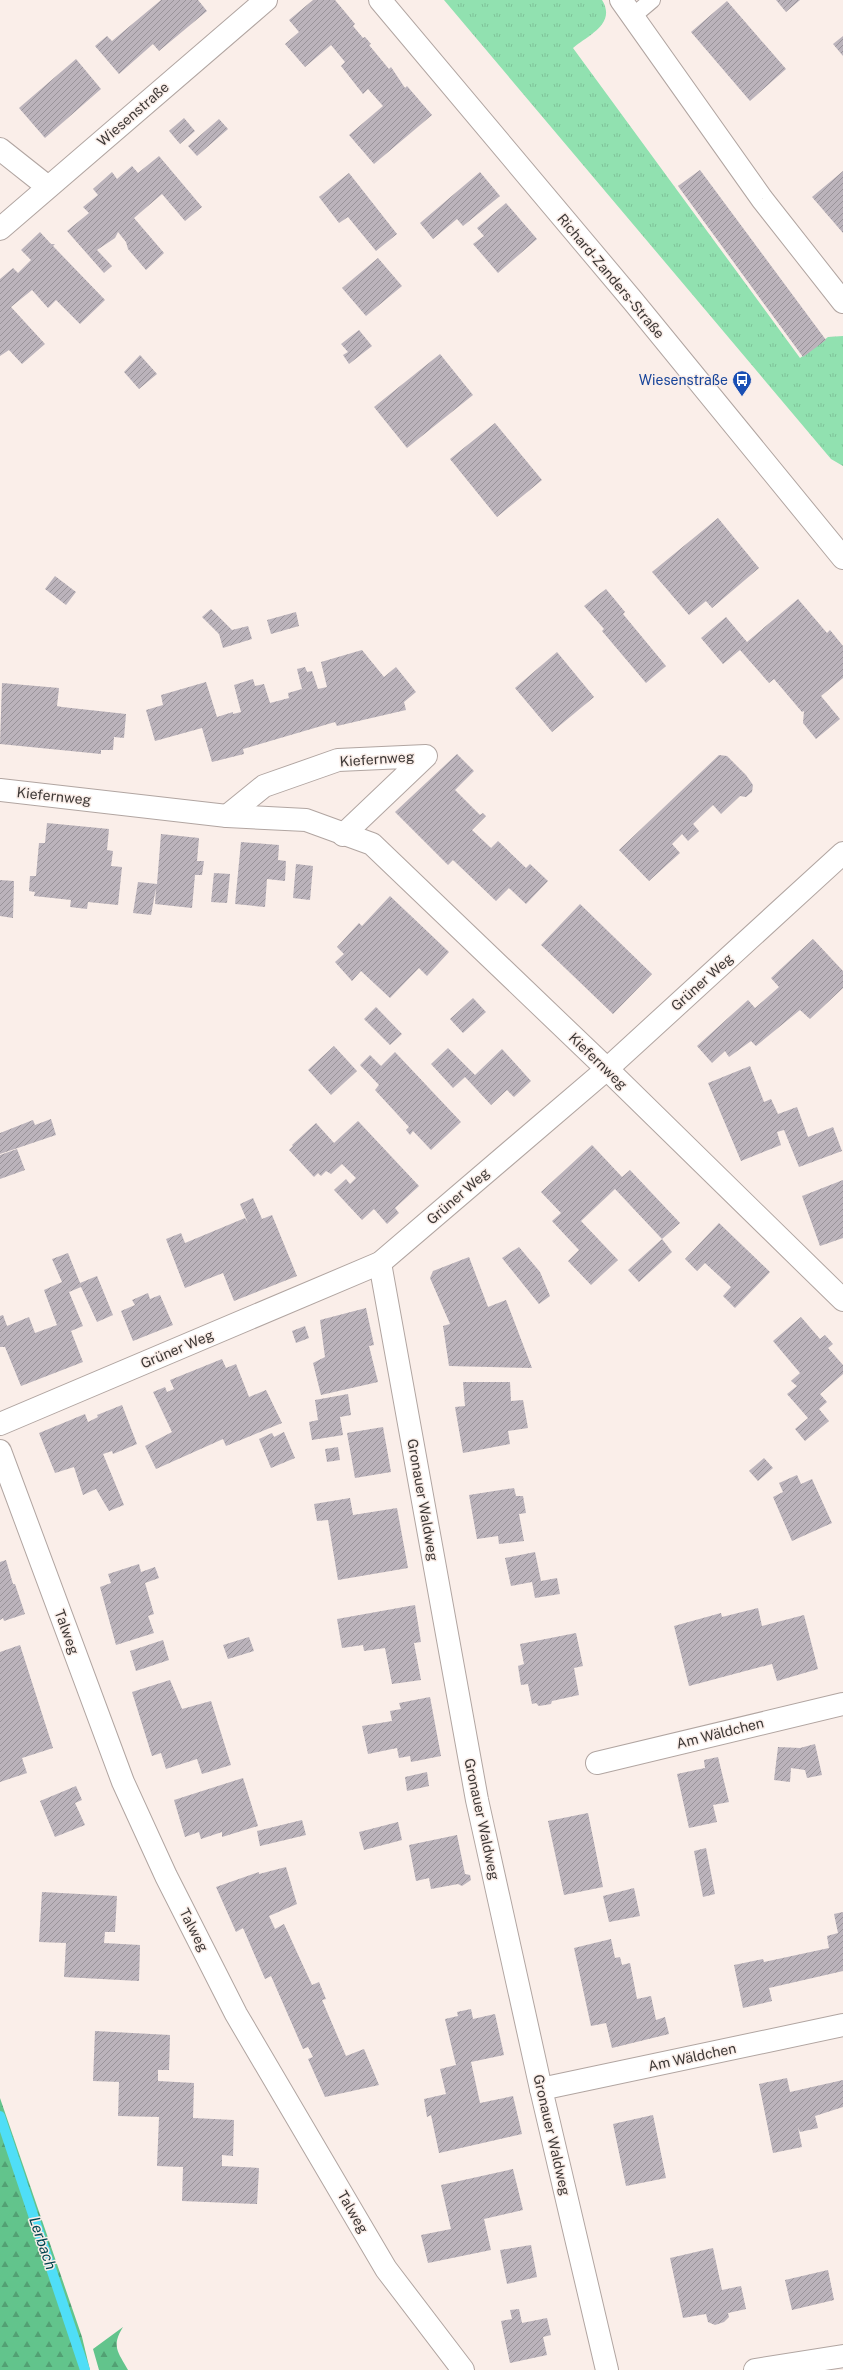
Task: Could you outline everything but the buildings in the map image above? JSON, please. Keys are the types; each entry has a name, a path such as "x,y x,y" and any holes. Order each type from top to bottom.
{"street":[{"name":"Wiesenstraße","path":"0,229 266,0"},
{"name":"Richard-Zanders-Straße","path":"380,0 633,301 842,554"},
{"path":"627,8 762,199 843,302"},
{"path":"0,149 48,187"},
{"name":"Kiefernweg","path":"227,816 264,786 338,760 426,756 343,835"},
{"name":"Kiefernweg","path":"0,790 227,816 306,820 343,835 372,844 607,1069 843,1300"},
{"name":"Grüner Weg","path":"0,1424 380,1263 607,1069 843,853"},
{"name":"Gronauer Waldweg","path":"380,1263 477,1800 541,2089 607,2370"},
{"name":"Talweg","path":"0,1451 123,1782 166,1876 236,2014 386,2269 463,2370"},
{"name":"Am Wäldchen","path":"597,1763 843,1704"},
{"name":"Am Wäldchen","path":"541,2089 843,2025"},
{"path":"755,2370 843,2356"}],"lane":[{"path":"627,8 652,0"}],"green space":[{"path":"444,0 602,0 606,8 606,16 603,23 592,34 573,48 800,358 828,337 843,336 843,466 831,459"},
{"path":"0,2098 82,2337 90,2370 0,2370"},
{"path":"123,2327 117,2339 117,2349 128,2370 99,2370 93,2349"}],"waterway":[{"name":"Lerbach","path":"0,2116 85,2370"}],"place":[{"name":"Wiesenstraße","path":"742,397"}]}
